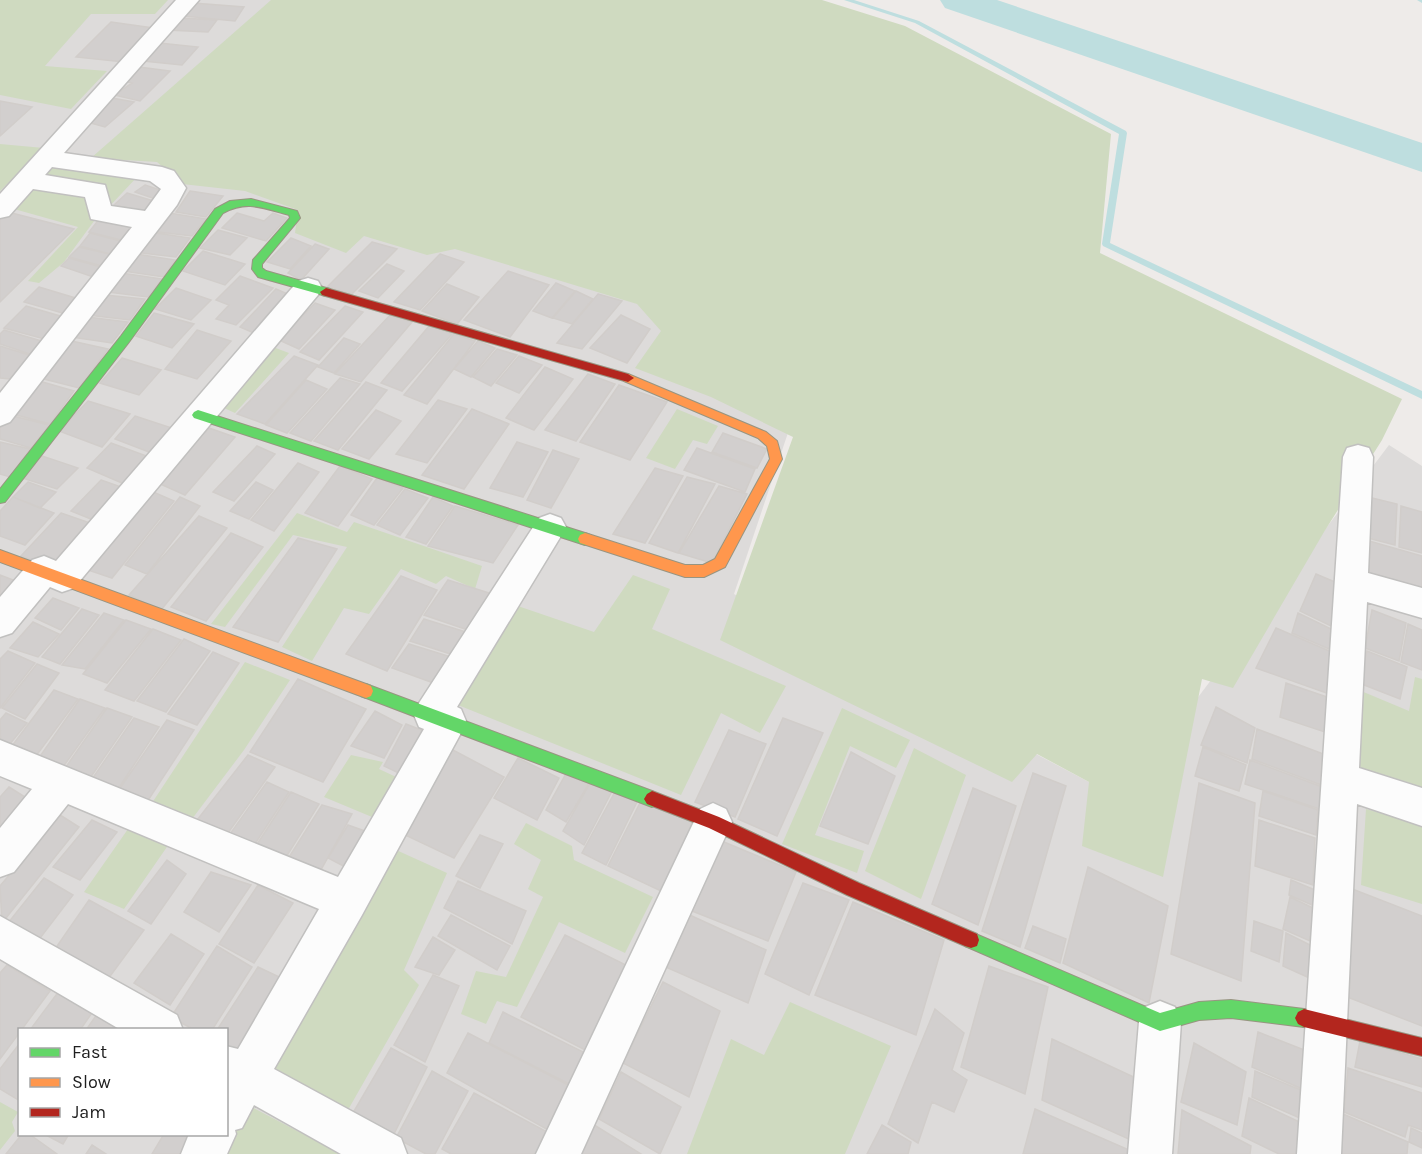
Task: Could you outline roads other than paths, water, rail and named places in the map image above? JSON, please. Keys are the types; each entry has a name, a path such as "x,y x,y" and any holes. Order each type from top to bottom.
{"street":[{"path":"0,210 188,0"},
{"path":"0,414 151,221 174,188 165,177 153,173 47,159"},
{"path":"27,180 96,191 100,213 151,221"},
{"path":"0,498 166,285 218,211 234,202 244,201 293,213 296,218 257,263 257,270 261,274 633,379 762,435 773,444 776,459 720,563 711,570 700,573 685,571 198,414"},
{"path":"0,622 53,574 308,288"},
{"path":"1319,1154 1325,1022 1342,781 1358,458"},
{"path":"386,1154 233,1086 348,901 440,718 550,526"},
{"path":"0,556 440,718 713,822 853,889 1160,1022 1205,1010 1247,1010 1325,1022 1422,1047"},
{"path":"1352,583 1422,603"},
{"path":"0,758 348,901"},
{"path":"1342,781 1422,807"},
{"path":"0,858 62,783"},
{"path":"558,1154 713,822"},
{"path":"0,936 160,1028"},
{"path":"1150,1154 1160,1022"},
{"path":"203,1154 213,1136"}],"waterway":[{"path":"847,0 917,22 1123,133 1106,244 1422,395"},
{"path":"959,0 1422,158"}]}
